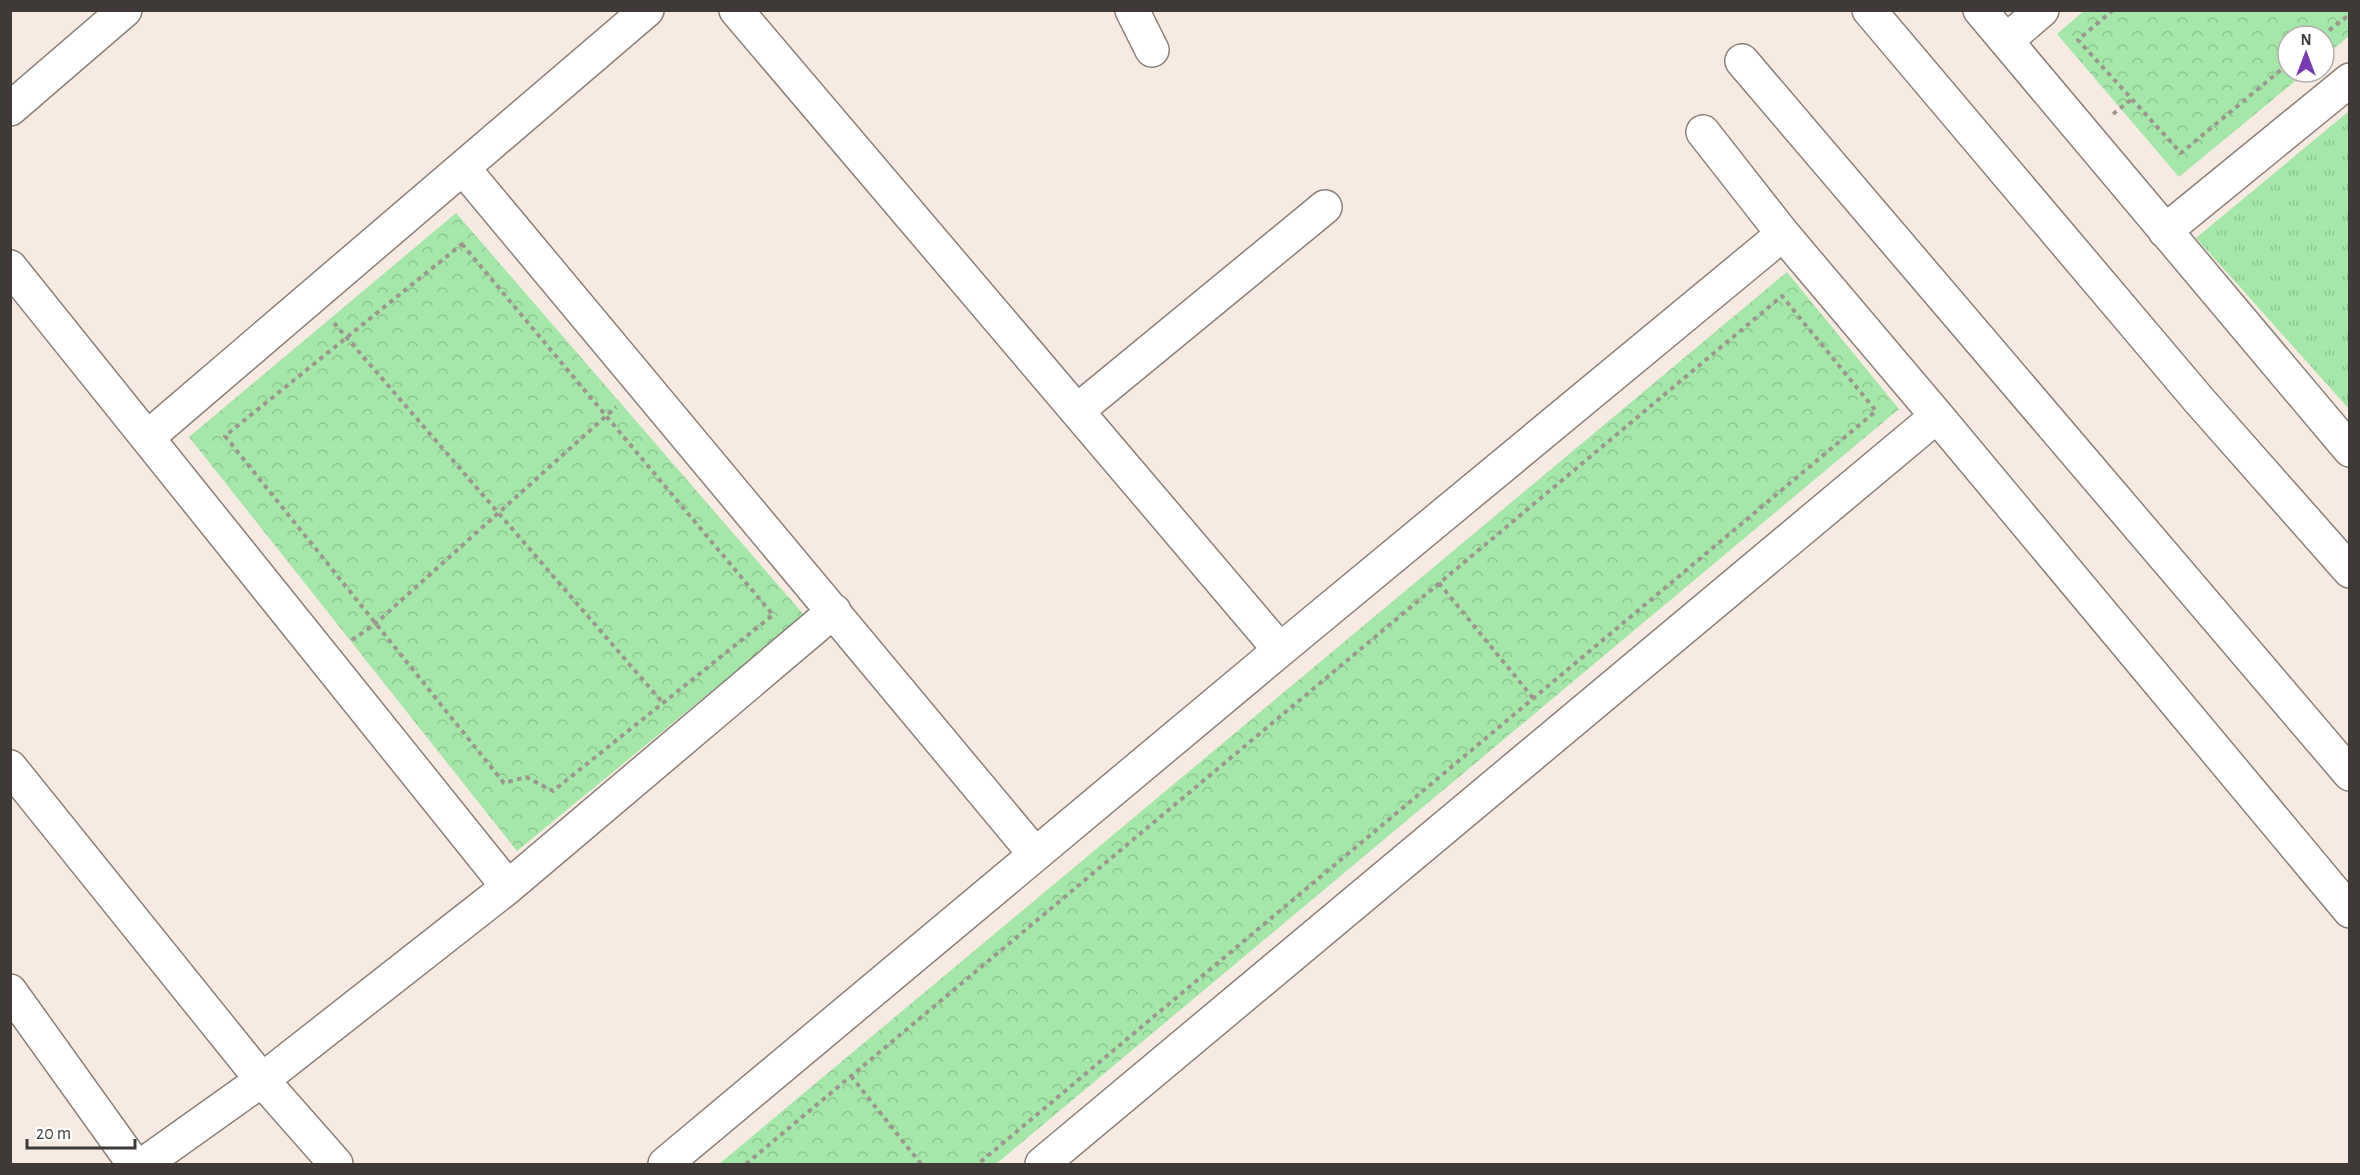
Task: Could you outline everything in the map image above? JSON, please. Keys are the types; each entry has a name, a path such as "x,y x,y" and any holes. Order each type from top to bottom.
{"street":[{"path":"10,109 125,10"},
{"path":"148,438 647,10"},
{"path":"736,10 1280,650"},
{"path":"1132,10 1152,50"},
{"path":"1869,10 2198,399 2349,571"},
{"path":"1980,10 2349,450"},
{"path":"2006,41 2042,10"},
{"path":"1742,61 2349,774"},
{"path":"2165,231 2349,80"},
{"path":"1703,132 1783,234 2349,911"},
{"path":"463,168 1035,854"},
{"path":"1077,411 1325,207"},
{"path":"664,1164 1783,234"},
{"path":"10,267 508,887"},
{"path":"1042,1164 1937,416"},
{"path":"144,1164 262,1080 508,887 834,611"},
{"path":"10,767 262,1080 336,1164"},
{"path":"13,1000 134,1164"}],"path":[{"path":"2113,10 2078,40 2181,153 2276,74"},
{"path":"2336,25 2349,14"},
{"path":"462,244 607,417 773,615 553,791 526,777 504,783 225,436 462,244"},
{"path":"746,1164 1782,296 1876,411 978,1164"},
{"path":"312,298 689,733"},
{"path":"375,624 607,417"},
{"path":"1439,583 1533,698"},
{"path":"851,1076 921,1164"}],"green space":[{"path":"2085,10 2349,11 2349,36 2336,47 2336,24 2276,24 2276,84 2291,84 2179,177 2057,34"},
{"path":"2349,111 2349,409 2196,238"},
{"path":"456,213 804,615 517,851 189,437"},
{"path":"1787,272 1899,409 996,1164 719,1164"}]}
